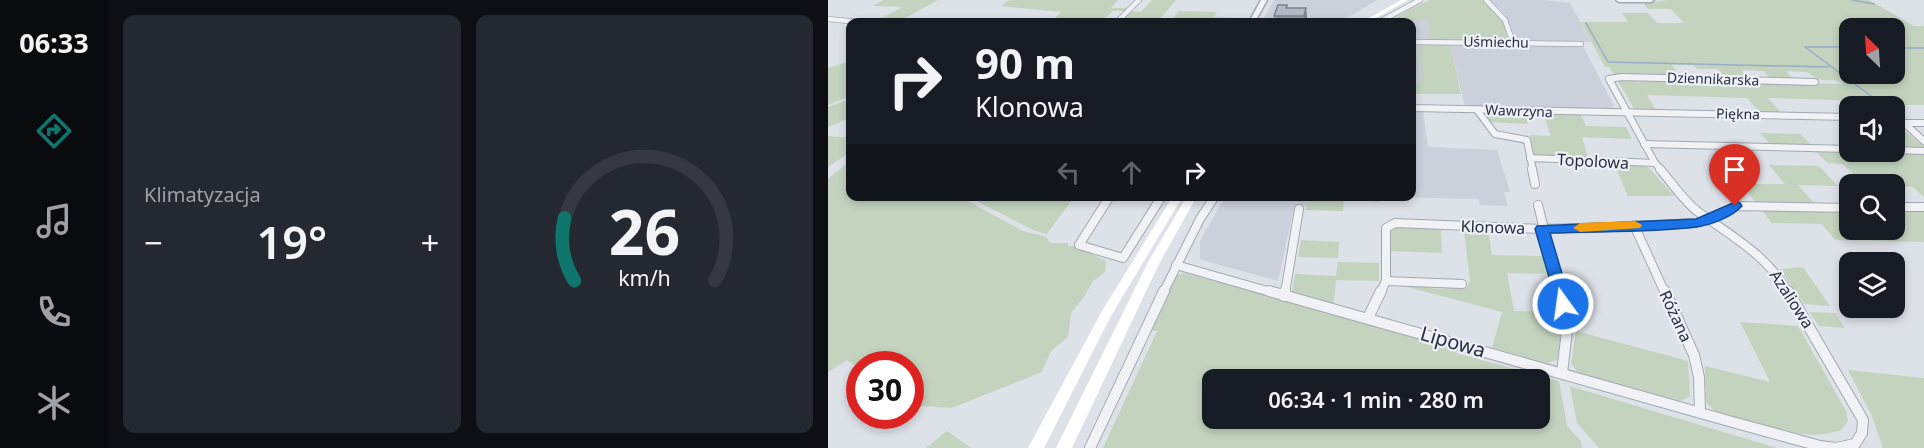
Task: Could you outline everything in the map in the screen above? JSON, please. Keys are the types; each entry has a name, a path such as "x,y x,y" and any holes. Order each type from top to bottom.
{"main road":[{"path":"1367,18 1395,0"},
{"path":"1372,18 1405,0"},
{"path":"1036,448 1132,269 1175,201"},
{"path":"1065,445 1141,287 1189,201"}],"street":[{"path":"1121,18 1139,0"},
{"path":"1254,18 1264,0"},
{"path":"1386,18 1420,0"},
{"path":"1486,0 1505,20 1513,43"},
{"path":"1619,0 1650,0"},
{"path":"828,19 846,21"},
{"name":"Uśmiechu","path":"1416,42 1581,44"},
{"name":"Dziennikarska","path":"1611,78 1815,82"},
{"name":"Azaliowa","path":"1611,78 1609,79 1655,163 1685,198 1709,220 1745,243 1777,273 1858,408 1863,420 1862,433 1855,444 1836,448 1799,440"},
{"name":"Wawrzyna","path":"1416,108 1627,112"},
{"path":"1477,110 1494,134 1526,139 1535,184"},
{"name":"Piękna","path":"1627,112 1839,117"},
{"path":"1905,123 1924,123"},
{"path":"1905,124 1924,141"},
{"path":"1644,144 1839,149"},
{"path":"1905,150 1924,151"},
{"name":"Topolowa","path":"1530,158 1655,163"},
{"path":"1107,201 1079,245 1123,258 1159,201"},
{"path":"1090,448 1176,265 1212,201"},
{"path":"1538,205 1542,229 1568,322 1562,373"},
{"path":"1709,220 1735,206 1839,208"},
{"path":"1905,207 1924,207"},
{"path":"1284,296 1299,209"},
{"name":"Klonowa","path":"1386,281 1386,228 1400,223 1542,229 1697,223 1709,220"},
{"name":"Różana","path":"1634,225 1694,355 1699,377 1700,412"},
{"name":"Lipowa","path":"1176,265 1799,440"},
{"path":"1368,318 1386,281 1462,284"}],"shaded area":[{"path":"1274,0 1378,0 1347,18 1264,18"},
{"path":"1490,0 1545,0 1570,3 1591,42 1516,40 1505,14"},
{"path":"1416,19 1429,19 1431,40 1416,40"},
{"path":"1416,43 1419,43 1422,83 1416,83"},
{"path":"1450,44 1583,46 1614,106 1610,108 1465,107"},
{"path":"1416,110 1423,111 1428,147 1497,150 1510,192 1504,192 1508,206 1480,205 1479,199 1416,198"},
{"path":"1223,201 1308,201 1307,206 1294,207 1278,281 1202,260 1200,241"}],"green space":[{"path":"884,0 938,0 905,18 882,18 903,7 873,6"},
{"path":"1010,0 1118,0 1111,8 1130,8 1126,11 1113,11 1105,18 1055,18 1061,12 1001,6"},
{"path":"1152,0 1176,0 1160,18 1123,18 1130,11 1141,12"},
{"path":"1430,0 1483,0 1502,20 1509,40 1431,40 1429,20 1395,18"},
{"path":"1668,0 1869,0 1900,18 1839,18 1839,82 1818,79 1807,72 1786,71 1795,80 1772,80 1763,71 1742,70 1749,79 1727,79 1718,69 1697,69 1693,65 1672,65 1681,78 1615,76 1609,67 1605,67 1581,22 1628,22 1622,13 1648,13 1657,23 1684,23 1671,9 1648,9 1644,3"},
{"path":"1179,11 1217,12 1214,17 1247,18 1173,18"},
{"path":"1905,21 1914,26 1924,26 1924,105 1905,105 1905,96 1839,96 1839,100 1768,98 1781,113 1761,113 1747,98 1647,95 1656,111 1635,110 1618,81 1905,84"},
{"path":"1419,43 1450,44 1461,94 1416,94 1416,83 1422,83"},
{"path":"846,62 846,98 828,105 828,68"},
{"path":"846,100 846,120 828,127 828,107"},
{"path":"1488,112 1525,113 1528,124 1489,122 1483,115"},
{"path":"1543,113 1580,114 1586,126 1626,127 1632,139 1582,137 1588,158 1538,156 1534,154 1530,135 1551,136"},
{"path":"1905,131 1924,146 1924,149 1905,149"},
{"path":"1760,133 1800,134 1812,146 1771,145"},
{"path":"828,136 846,138 846,155 828,167"},
{"path":"1814,150 1839,150 1839,162 1905,162 1905,152 1924,152 1924,197 1913,187 1905,187 1905,174 1854,174 1843,164 1828,163"},
{"path":"846,164 846,201 967,201 1023,231 1046,237 1050,243 1068,243 1068,246 1075,246 1106,261 1105,272 1093,281 1071,313 1068,337 1051,351 1042,372 952,408 924,406 924,351 846,351 846,361 828,372 828,179"},
{"path":"1614,164 1644,165 1674,196 1628,196"},
{"path":"1769,165 1819,166 1838,186 1798,185 1815,204 1756,203 1741,184 1785,184"},
{"path":"977,201 1071,201 1047,234 1033,230"},
{"path":"1307,201 1344,201 1343,211 1306,210"},
{"path":"1761,209 1839,210 1839,240 1905,240 1905,211 1924,211 1924,242 1835,240 1822,224 1772,223"},
{"path":"1398,226 1441,229 1442,253 1391,251 1391,229"},
{"path":"1464,230 1488,230 1492,255 1543,256 1548,274 1507,273 1514,311 1558,312 1562,327 1557,360 1547,363 1492,348 1502,312 1392,283 1439,289 1467,287 1470,281"},
{"path":"1301,240 1339,242 1338,258 1298,257"},
{"path":"1338,262 1379,263 1379,281 1336,280 1334,304 1292,292 1295,274 1336,276"},
{"path":"1803,267 1830,306 1804,304 1780,269"},
{"path":"1183,273 1338,314 1457,349 1456,353 1515,369 1202,369 1202,429 1550,429 1550,379 1559,381 1567,426 1581,441 1582,448 1103,448 1157,331 1151,330 1176,276"},
{"path":"1809,312 1835,313 1845,328 1819,326"},
{"path":"1740,322 1798,326 1846,411 1848,421 1841,430 1826,434 1810,434 1778,430 1715,411 1706,402 1705,366 1770,382"},
{"path":"1576,331 1688,361 1690,396 1681,401 1578,372 1571,364"},
{"path":"1848,370 1924,378 1924,448 1883,448 1871,414"},
{"path":"1570,386 1777,448 1599,448 1577,423"},
{"path":"947,431 971,448 926,448"}],"building":[{"path":"1278,5 1287,5 1286,8 1306,8 1304,16 1274,16"}],"waterway":[{"path":"1852,0 1874,4"},
{"path":"1586,23 1608,62 1829,67"},
{"path":"1839,47 1805,47 1839,72"},
{"path":"1905,48 1924,48"},
{"path":"1855,84 1871,96"}],"slow traffic":[{"path":"1580,228 1635,225"}],"route":[{"path":"1563,304 1542,229 1697,223 1718,216 1735,206"}]}
